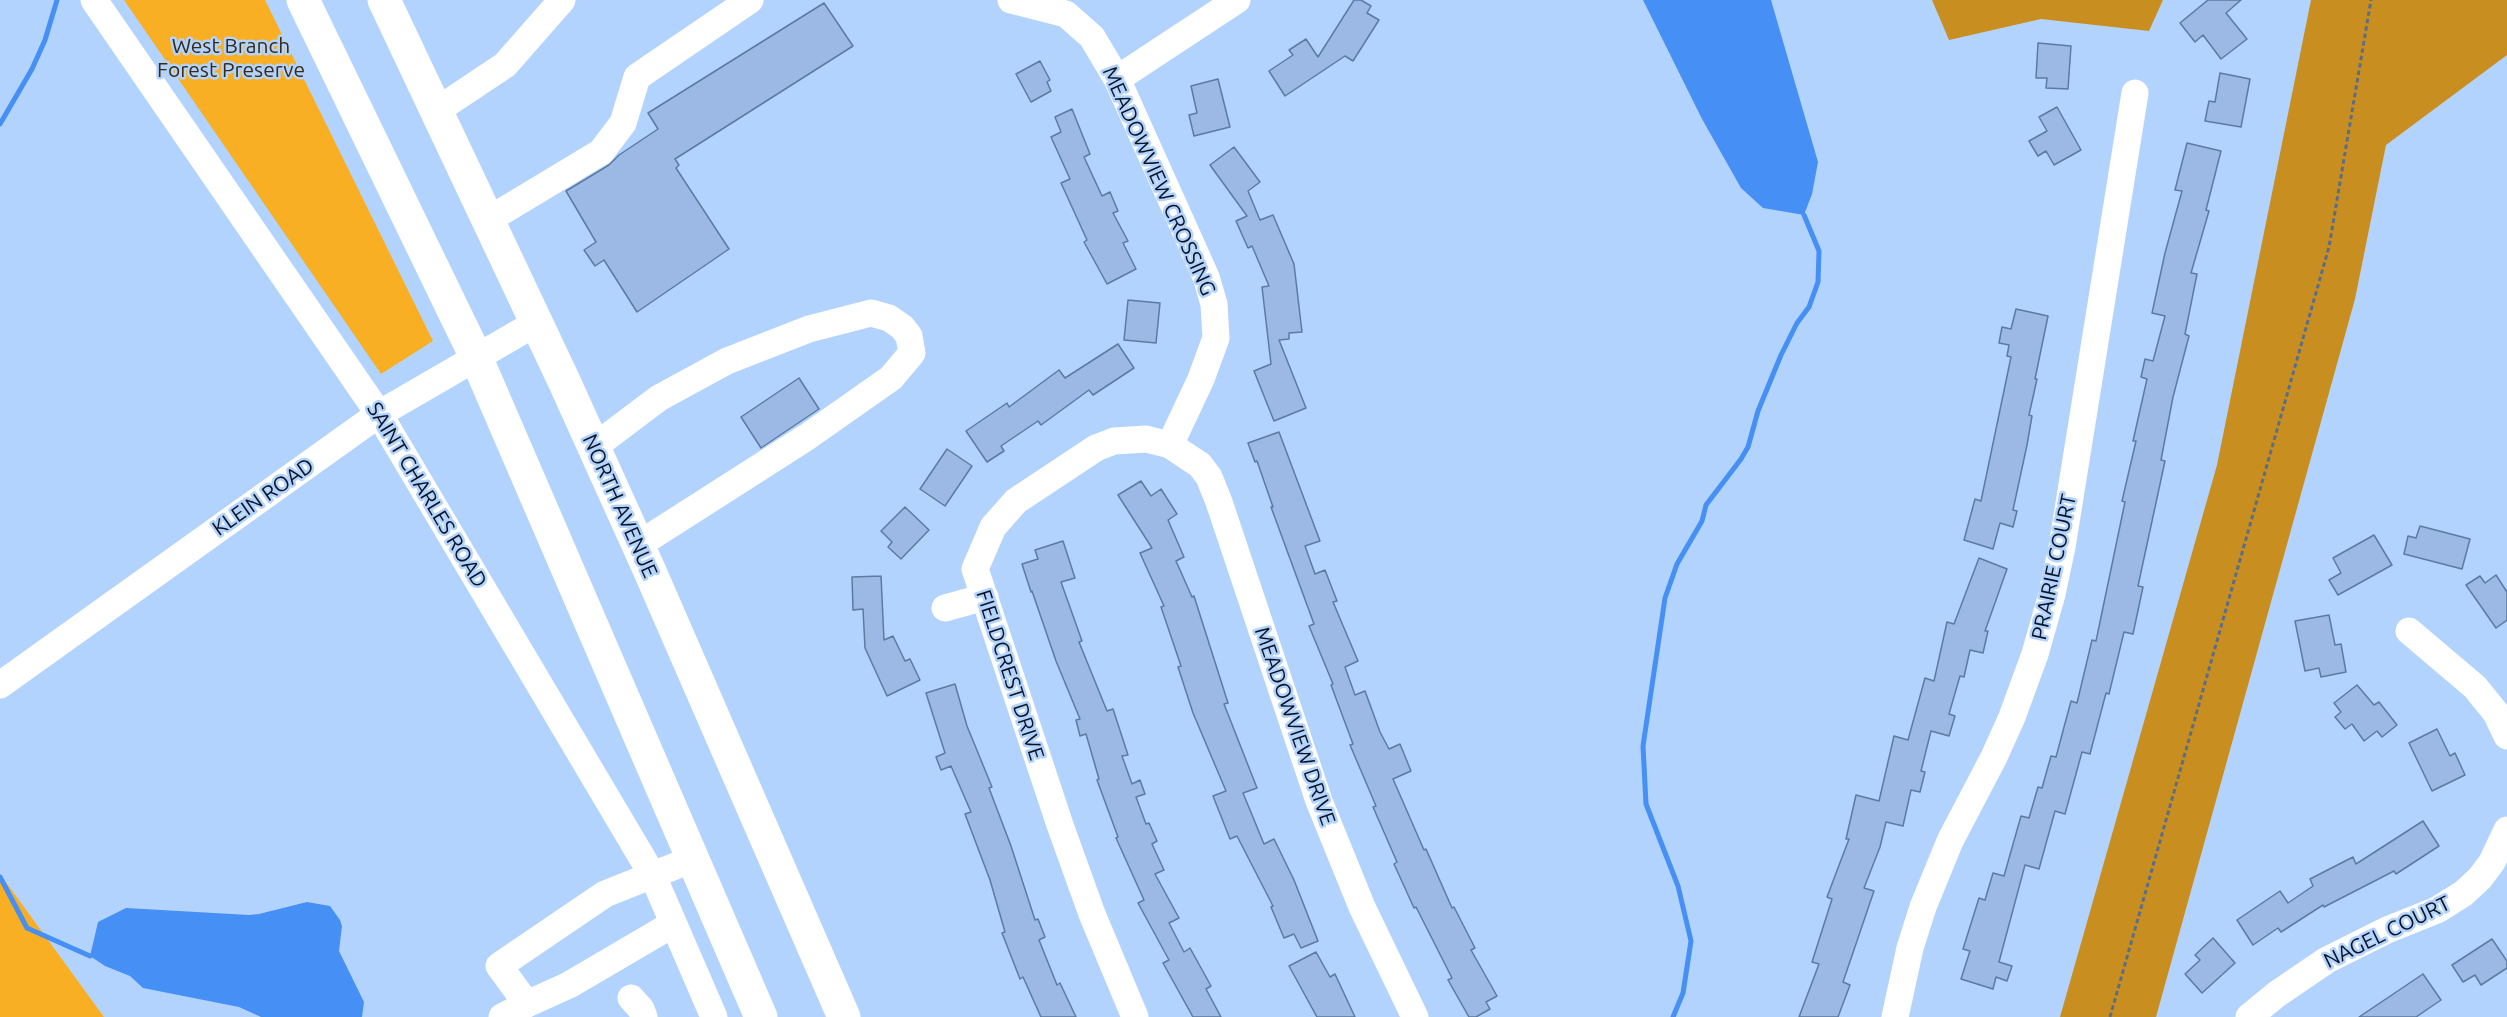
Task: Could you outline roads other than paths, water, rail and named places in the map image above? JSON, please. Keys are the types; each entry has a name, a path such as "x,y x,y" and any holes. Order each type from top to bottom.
{"main road":[{"path":"303,0 476,357 761,1017"},
{"name":"NORTH AVENUE","path":"384,0 594,447 844,1017"}],"street":[{"name":"SAINT CHARLES ROAD","path":"94,0 380,414 653,876 714,1017"},
{"path":"436,111 505,65 562,0"},
{"path":"488,220 601,152 623,123 637,77 750,0"},
{"name":"MEADOWVIEW CROSSING","path":"1011,0 1066,14 1092,37 1117,79 1206,277 1214,304 1216,338 1201,379 1170,445"},
{"path":"1117,79 1237,0"},
{"name":"PRAIRIE COURT","path":"1895,1017 1910,948 1923,907 1950,841 1994,758 2012,717 2035,654 2052,594 2062,547 2135,93"},
{"path":"594,447 659,398 727,361 809,329 871,313 889,318 902,327 909,336 912,353 891,378 807,437 638,545"},
{"name":"KLEIN ROAD","path":"0,684 380,414 536,323"},
{"name":"FIELDCREST DRIVE","path":"1135,1017 1092,914 1060,825 975,568 993,527 1016,501 1096,448 1114,441 1146,439 1170,445"},
{"name":"MEADOWVIEW DRIVE","path":"1170,445 1200,465 1216,494 1319,801 1362,907 1415,1017"},
{"path":"945,608 985,597"},
{"path":"2409,631 2475,687 2496,713 2507,736"},
{"name":"NAGEL COURT","path":"2248,1017 2327,960 2387,930 2437,910 2464,893 2492,862 2507,830"},
{"path":"527,1004 499,966 605,894 693,859"},
{"path":"502,1017 569,985 673,924"}],"water":[{"path":"1643,0 1771,0 1818,162 1812,194 1804,215 1763,208 1741,188 1702,119"},
{"path":"307,902 330,906 340,920 342,926 339,951 364,1002 362,1017 261,1017 239,1007 143,988 130,976 105,966 90,956 98,922 126,908 249,915"}],"waterway":[{"path":"0,124 32,69 45,40 57,0"},
{"path":"1673,1017 1683,993 1691,941 1678,886 1646,804 1643,746 1665,598 1677,564 1702,521 1706,505 1748,447 1758,411 1781,355 1797,323 1809,307 1818,282 1819,251 1804,215"},
{"path":"0,877 27,928 90,956"}],"park label":[{"name":"West Branch Forest Preserve","path":"231,58"}]}
